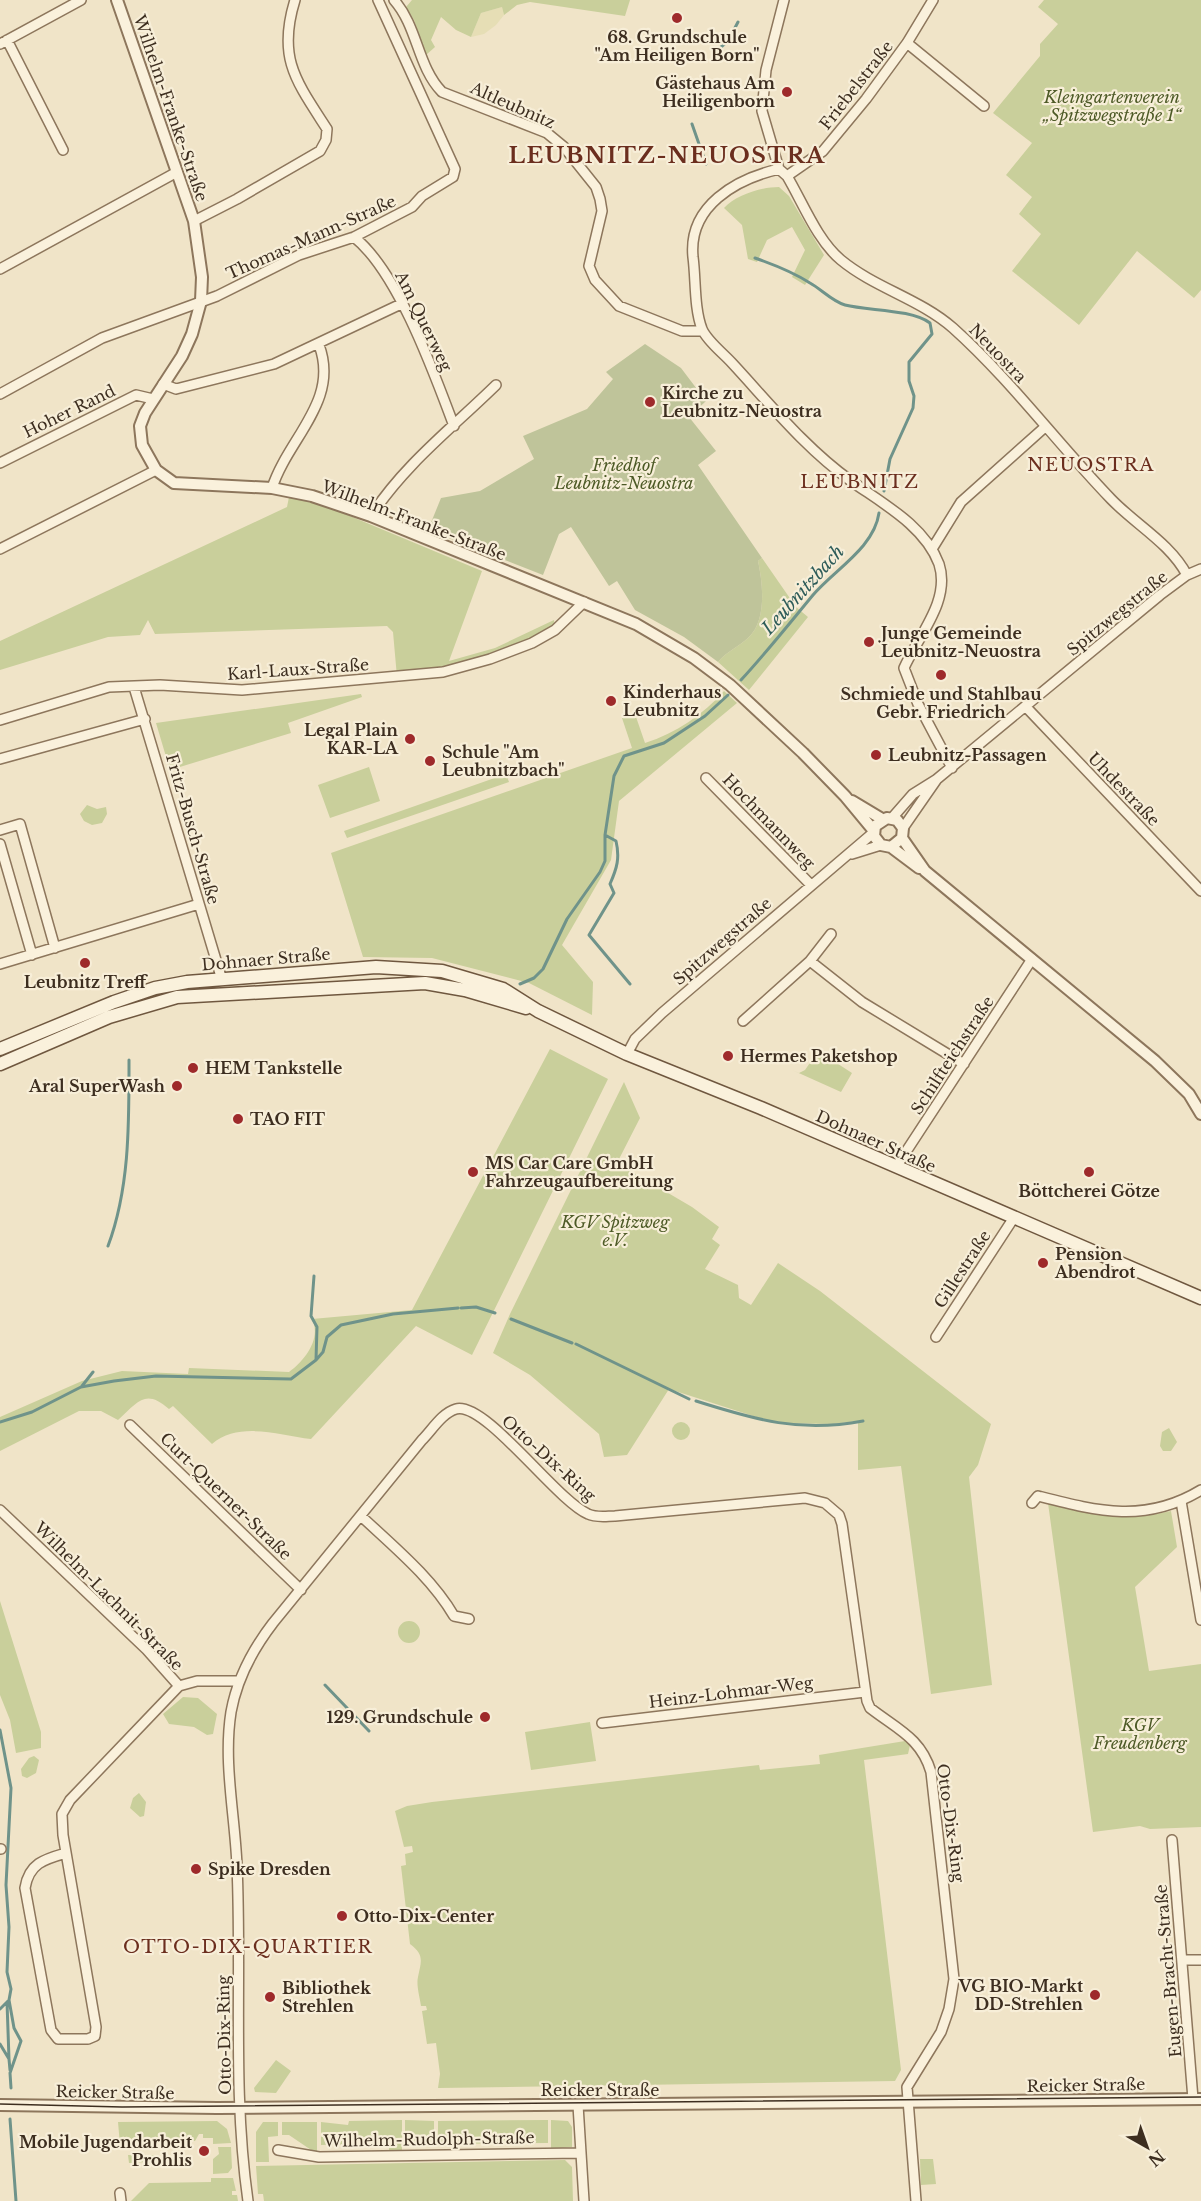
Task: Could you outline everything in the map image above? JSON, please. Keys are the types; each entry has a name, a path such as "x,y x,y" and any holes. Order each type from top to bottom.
{"main road":[{"name":"Dohnaer Straße","path":"0,1049 114,1002 155,988 376,967 442,971 503,989 538,1011 627,1054 1201,1298"},
{"name":"Dohnaer Straße","path":"0,1064 109,1017 177,997 379,983 425,983 465,990 538,1011"}],"street":[{"path":"63,150 3,42 81,0"},
{"name":"Wilhelm-Franke-Straße","path":"117,0 194,221 202,277 201,301 192,334 182,356 153,399 141,426 142,445 156,470 174,483 272,488 312,496 371,516 636,624 712,671 746,698 845,796 886,846"},
{"path":"194,221 237,200 320,151 323,146 327,129 288,60 287,32 295,0"},
{"name":"Thomas-Mann-Straße","path":"0,394 102,338 217,296 299,255 354,237 412,207 422,196 448,181 455,169 378,0"},
{"name":"Altleubnitz","path":"393,0 412,26 422,60 433,82 442,92 547,133 564,147 584,170 596,188 602,211 589,266 595,280 612,301 682,331 703,331"},
{"path":"784,0 766,70 762,111 779,169 756,174 730,186 709,207 695,230 692,245 703,331 821,460 915,529 932,549 942,578 940,596 904,668 918,704 952,768"},
{"name":"Friebelstraße","path":"787,176 823,151 883,79 933,0"},
{"path":"907,44 984,106"},
{"name":"Neuostra","path":"779,169 787,176 824,240 837,256 862,274 923,306 951,326 981,355 1134,521 1168,546 1187,575"},
{"path":"0,269 177,172"},
{"name":"Am Querweg","path":"354,237 380,265 401,304 429,360 454,426"},
{"path":"163,384 176,388 274,364 319,345 401,304"},
{"path":"272,488 277,474 317,404 326,377 324,358 319,345"},
{"path":"371,516 390,487 412,462 454,426 496,385"},
{"name":"Hoher Rand","path":"0,463 136,395 153,399"},
{"path":"932,549 961,502 1045,427"},
{"path":"0,549 156,470"},
{"name":"Spitzwegstraße","path":"937,779 1187,575 1201,569"},
{"name":"Karl-Laux-Straße","path":"0,720 109,687 160,685 201,689 264,689 443,672 490,660 532,643 555,630 584,602"},
{"name":"Fritz-Busch-Straße","path":"134,687 222,980"},
{"name":"Uhdestraße","path":"1026,707 1201,891"},
{"path":"0,759 145,719"},
{"name":"Hochmannweg","path":"706,778 811,885"},
{"path":"874,832 913,794 937,779"},
{"path":"937,779 902,833 886,846 924,871 1155,1061 1189,1094 1201,1114"},
{"name":"Wilhelm-Franke-Straße","path":"845,796 887,819 902,833 924,871"},
{"path":"0,830 20,824 55,948"},
{"name":"Spitzwegstraße","path":"627,1054 635,1039 662,1013 874,832"},
{"path":"0,844 32,955"},
{"name":"Spitzwegstraße","path":"844,857 886,846"},
{"path":"0,964 200,904"},
{"path":"743,1021 810,961 831,934"},
{"name":"Schilfteichstraße","path":"896,1167 1032,959"},
{"path":"810,961 862,1002 964,1064"},
{"name":"Gillestraße","path":"936,1337 1013,1219"},
{"name":"Otto-Dix-Ring","path":"248,2201 240,2108 237,1865 228,1765 231,1712 239,1681 253,1652 301,1590 422,1440 442,1419 458,1409 471,1410 490,1424 570,1502 589,1514 615,1516 813,1498 839,1515 865,1692 870,1708 913,1739 924,1751 928,1762 953,1949 954,1979 950,2009 933,2048 907,2087 916,2201"},
{"name":"Curt-Querner-Straße","path":"130,1425 301,1590"},
{"path":"1032,1503 1038,1496 1098,1511 1145,1510 1180,1501 1201,1490"},
{"path":"1180,1501 1201,1620"},
{"name":"Wilhelm-Lachnit-Straße","path":"0,1510 141,1644 179,1686 197,1681 239,1681"},
{"path":"362,1516 445,1600 454,1616 469,1619"},
{"path":"66,1853 41,1860 31,1869 25,1888 51,2030 58,2039 88,2039 95,2036 96,2027 66,1853 62,1814 70,1800 179,1686"},
{"name":"Heinz-Lohmar-Weg","path":"602,1723 865,1692"},
{"name":"Eugen-Bracht-Straße","path":"1172,1840 1197,2099"},
{"path":"1183,1960 1201,1960"},
{"name":"Reicker Straße","path":"0,2105 240,2108 1197,2099"},
{"path":"578,2105 584,2201"},
{"name":"Wilhelm-Rudolph-Straße","path":"278,2150 318,2157 581,2153"}],"shaded area":[{"path":"502,7 504,15 496,25 484,34 471,37 481,13"}],"green space":[{"path":"412,0 630,0 625,16 530,2 517,5 504,15 502,7 481,13 471,37 456,30 441,17 431,40 435,47 426,55 414,20 406,7"},
{"name":"Kleingartenverein „Spitzwegstraße 1“","path":"1044,0 1201,0 1201,290 1194,298 1137,251 1079,325 1012,271 1041,234 1019,214 1032,197 1006,175 1032,143 993,113 1040,56 1040,44 1058,24 1038,7"},
{"path":"779,187 789,196 824,255 805,285 792,277 805,250 792,227 767,240 757,262 748,259 742,225 724,208 735,199 749,193"},
{"name":"Friedhof Leubnitz-Neuostra","path":"645,344 681,368 706,401 689,417 716,451 698,465 762,558 758,561 762,602 758,622 748,638 718,662 684,637 635,610 617,581 609,586 571,527 559,534 543,575 428,530 441,498 480,491 534,459 523,436 587,409 613,379 606,372"},
{"path":"289,497 326,506 482,571 449,661 495,648 554,620 555,630 490,659 397,677 393,632 387,626 155,634 148,620 140,635 108,637 0,670 0,641 287,507"},
{"path":"762,558 796,607 808,617 749,690 718,662 748,638 758,622 762,591 758,561"},
{"path":"724,691 737,703 619,801 611,860 562,945 593,982 592,1015 529,983 432,958 363,957 331,853 632,748 622,718 635,714 645,743 656,739 688,722"},
{"path":"361,694 362,697 288,723 291,733 170,770 156,723"},
{"path":"369,767 380,801 330,818 318,785"},
{"path":"506,774 509,782 347,838 344,831"},
{"path":"87,805 97,809 106,807 107,814 102,823 92,825 84,821 80,814"},
{"path":"550,1049 608,1079 472,1355 416,1326 311,1439 247,1431 223,1437 212,1444 173,1406 169,1409 154,1399 148,1399 137,1403 118,1420 101,1411 79,1411 0,1451 0,1417 82,1381 122,1371 188,1374 189,1368 289,1372 310,1349 315,1334 312,1319 412,1310"},
{"path":"818,1051 852,1073 841,1092 792,1070 799,1073 805,1070"},
{"name":"KGV Spitzweg e.V.","path":"624,1082 640,1118 617,1163 692,1207 719,1227 712,1239 720,1245 705,1269 738,1285 739,1298 751,1305 778,1263 820,1291 991,1424 978,1465 969,1477 992,1685 931,1694 901,1466 858,1470 858,1421 833,1424 775,1423 669,1389 627,1455 604,1457 599,1434 530,1375 493,1353"},
{"path":"681,1422 687,1425 690,1431 687,1437 681,1440 675,1437 672,1431 675,1425"},
{"path":"1169,1428 1177,1442 1171,1451 1163,1451 1160,1446 1162,1432"},
{"name":"KGV Freudenberg","path":"1048,1503 1109,1516 1138,1516 1171,1511 1177,1547 1135,1587 1149,1671 1201,1664 1201,1827 1150,1829 1140,1826 1093,1832"},
{"path":"0,1601 41,1732 41,1748 16,1753 10,1720 0,1695"},
{"path":"409,1621 417,1624 420,1632 417,1640 409,1643 401,1640 398,1632 401,1624"},
{"path":"183,1697 198,1698 217,1714 213,1734 207,1735 194,1727 169,1724 163,1714"},
{"path":"590,1722 596,1761 531,1770 525,1732"},
{"path":"905,1741 910,1745 908,1754 864,1760 901,2070 895,2081 438,2088 440,2074 436,2043 427,2044 422,2011 427,2010 426,2006 421,2006 417,1984 421,1959 410,1944 401,1866 406,1865 405,1854 413,1852 412,1846 404,1847 395,1811 407,1806 432,1802 759,1765 760,1770 820,1764 819,1755"},
{"path":"34,1756 39,1760 36,1773 27,1778 22,1776 21,1769 29,1758"},
{"path":"139,1793 146,1802 144,1816 140,1817 130,1808 133,1798"},
{"path":"276,2060 291,2071 276,2093 255,2092 254,2088"},
{"path":"402,2120 402,2151 389,2151 389,2143 321,2145 321,2122 348,2125 349,2121"},
{"path":"405,2120 434,2121 434,2144 405,2146"},
{"path":"548,2120 548,2143 438,2144 438,2121"},
{"path":"551,2120 568,2121 572,2127 572,2147 551,2149"},
{"path":"217,2121 227,2129 231,2143 213,2144 213,2138 203,2138 203,2134 199,2134 195,2141 120,2145 118,2122"},
{"path":"263,2122 278,2122 278,2136 268,2137 269,2162 256,2162 256,2132"},
{"path":"282,2122 317,2122 317,2154 289,2135 282,2135"},
{"path":"218,2147 231,2147 232,2168 228,2173 213,2174 213,2159 219,2154"},
{"path":"128,2155 155,2155 155,2161 189,2161 189,2164 146,2166 146,2162 129,2163"},
{"path":"920,2159 933,2159 936,2184 921,2185"},
{"path":"565,2160 572,2167 573,2201 264,2201 263,2194 258,2194 256,2166"},
{"path":"211,2178 233,2178 236,2191 232,2191 232,2195 237,2195 238,2201 131,2201 149,2183 211,2182"}],"waterway":[{"name":"Leubnitzbach","path":"715,52 728,41 738,22"},
{"name":"Leubnitzbach","path":"692,124 706,164"},
{"name":"Leubnitzbach","path":"755,258 797,275 841,303 912,315 930,323 932,334 909,362 909,381 914,396 913,408 890,459 884,491"},
{"name":"Leubnitzbach","path":"741,680 813,595 861,548 876,526 879,513"},
{"name":"Leubnitzbach","path":"520,984 534,978 543,969 567,919 600,872 605,861 605,835 614,776 624,756 664,743 705,716 728,695"},
{"path":"605,835 616,841 618,853 610,884 614,893 589,935 630,984"},
{"path":"108,1246 121,1201 127,1154 129,1060"},
{"path":"314,1276 311,1316 317,1327 316,1360"},
{"path":"461,1308 476,1307 495,1313"},
{"path":"0,1422 32,1412 81,1387 114,1381 156,1376 291,1379 316,1360 323,1352 327,1337 341,1325 393,1314 458,1308"},
{"path":"511,1319 572,1343"},
{"path":"576,1344 689,1399"},
{"path":"82,1386 93,1372"},
{"path":"696,1401 778,1423 819,1426 863,1421"},
{"path":"325,1685 369,1731"},
{"path":"0,1730 11,1788 6,1885 9,1927 7,1972 11,1989 9,2000 14,2028 21,2041 10,2073 11,2088"},
{"path":"0,2009 8,2001"},
{"path":"7,2002 9,2059"},
{"path":"0,2044 9,2059 10,2070"},
{"path":"10,2119 16,2201"}],"tram line":[{"path":"0,2104 122,2107 1201,2097"}],"place":[{"name":"68. Grundschule \"Am Heiligen Born\"","path":"677,18"},
{"name":"Gästehaus Am Heiligenborn","path":"787,92"},
{"name":"Kirche zu Leubnitz-Neuostra","path":"650,402"},
{"name":"Junge Gemeinde Leubnitz-Neuostra","path":"869,642"},
{"name":"Schmiede und Stahlbau Gebr. Friedrich","path":"941,675"},
{"name":"Kinderhaus Leubnitz","path":"611,701"},
{"name":"Legal Plain KAR-LA","path":"410,739"},
{"name":"Leubnitz-Passagen","path":"876,755"},
{"name":"Schule \"Am Leubnitzbach\"","path":"430,761"},
{"name":"Leubnitz Treff","path":"85,963"},
{"name":"Hermes Paketshop","path":"728,1056"},
{"name":"HEM Tankstelle","path":"193,1068"},
{"name":"Aral SuperWash","path":"177,1086"},
{"name":"TAO FIT","path":"238,1119"},
{"name":"MS Car Care GmbH Fahrzeugaufbereitung","path":"473,1172"},
{"name":"Böttcherei Götze","path":"1089,1172"},
{"name":"Pension Abendrot","path":"1043,1263"},
{"name":"129. Grundschule","path":"485,1717"},
{"name":"Spike Dresden","path":"196,1869"},
{"name":"Otto-Dix-Center","path":"342,1916"},
{"name":"VG BIO-Markt DD-Strehlen","path":"1095,1995"},
{"name":"Bibliothek Strehlen","path":"270,1997"},
{"name":"Mobile Jugendarbeit Prohlis","path":"204,2151"}],"district":[{"name":"LEUBNITZ-NEUOSTRA","path":"667,155"},
{"name":"NEUOSTRA","path":"1091,465"},
{"name":"LEUBNITZ","path":"860,482"},
{"name":"OTTO-DIX-QUARTIER","path":"248,1947"}]}
